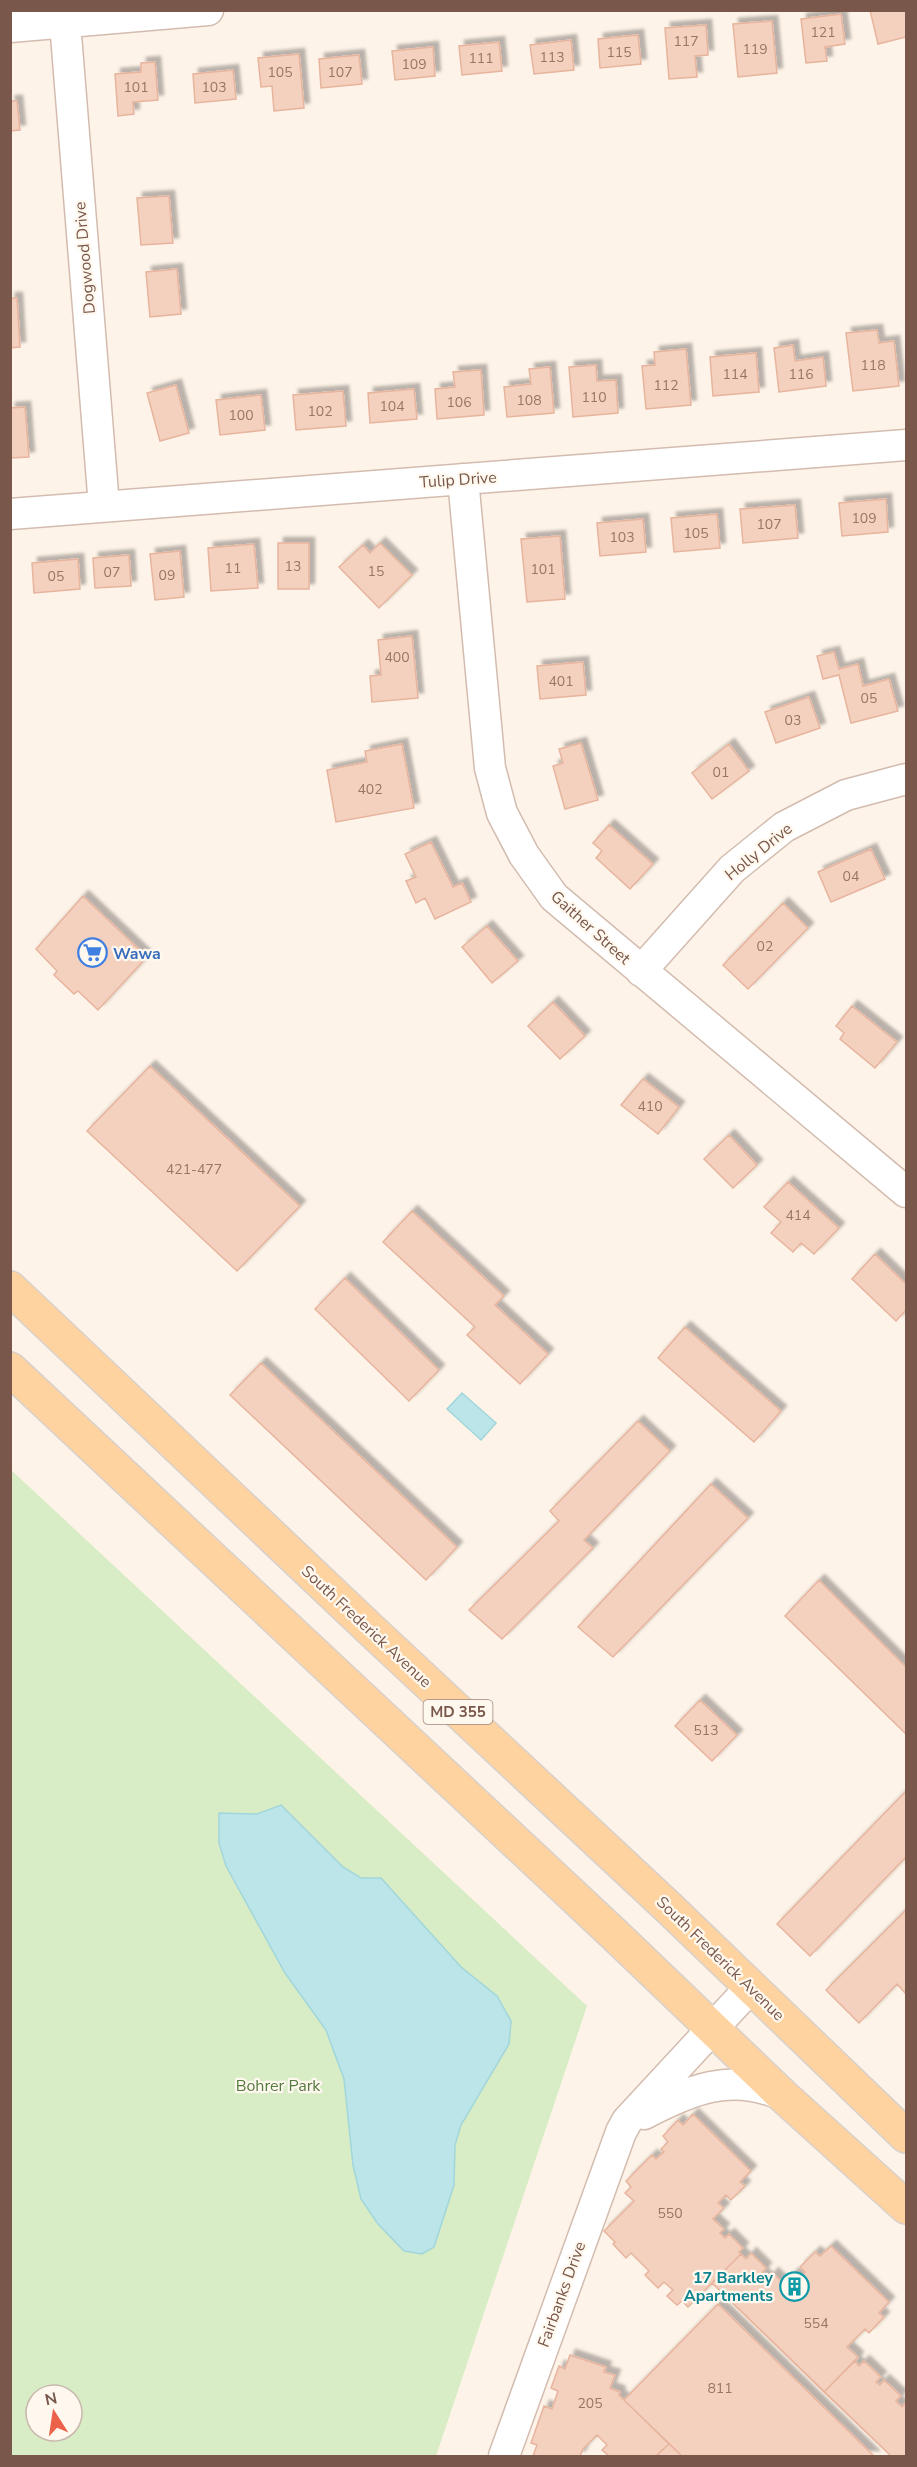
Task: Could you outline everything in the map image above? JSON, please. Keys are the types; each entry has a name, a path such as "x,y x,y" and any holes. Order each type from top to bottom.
{"main road":[{"name":"South Frederick Avenue","path":"10,1288 361,1621 669,1908 906,2136"},
{"name":"MD 355","path":"10,1369 782,2095 906,2207"}],"street":[{"path":"10,27 64,17 208,10"},
{"name":"Dogwood Drive","path":"64,17 104,506"},
{"name":"Tulip Drive","path":"10,514 906,445"},
{"name":"Gaither Street","path":"463,478 490,768 502,813 524,855 554,897 906,1192"},
{"name":"Holly Drive","path":"641,971 732,869 784,827 846,795 906,779"},
{"name":"Fairbanks Drive","path":"504,2457 621,2132 627,2121 750,1988"},
{"path":"621,2132 642,2115 705,2087 736,2084 770,2090 782,2095"}],"green space":[{"name":"Bohrer Park","path":"10,1469 587,2006 436,2456 11,2456"}],"water":[{"path":"462,1393 496,1423 481,1440 447,1409"},
{"path":"281,1805 343,1867 361,1878 381,1878 461,1967 497,1996 511,2021 509,2044 461,2125 455,2145 454,2185 434,2247 422,2254 404,2251 378,2224 361,2199 353,2165 344,2079 326,2030 285,1973 226,1866 219,1843 219,1813 257,1814"}],"building":[{"path":"870,10 906,10 906,37 878,44"},
{"path":"841,14 845,44 825,47 827,61 806,63 801,19"},
{"path":"772,21 777,73 738,77 733,24"},
{"path":"706,25 708,55 695,56 697,77 669,79 665,28"},
{"path":"638,35 641,64 600,68 598,39"},
{"path":"571,40 574,70 534,74 530,45"},
{"path":"499,42 502,71 462,75 459,46"},
{"path":"433,47 435,76 395,80 392,51"},
{"path":"299,54 304,108 274,111 272,86 261,87 258,58"},
{"path":"359,55 362,84 321,88 319,59"},
{"path":"155,62 158,100 133,102 134,114 118,116 115,74 141,72 141,63"},
{"path":"233,70 236,99 195,103 193,74"},
{"path":"10,101 17,101 20,130 10,131"},
{"path":"169,196 173,243 141,245 137,198"},
{"path":"177,269 181,314 150,317 146,272"},
{"path":"10,298 17,298 20,347 10,348"},
{"path":"877,330 879,343 894,341 899,386 853,391 846,333"},
{"path":"793,345 795,361 823,357 826,386 779,392 774,348"},
{"path":"686,349 691,405 646,409 642,366 655,365 654,352"},
{"path":"756,353 759,392 713,396 710,357"},
{"path":"596,365 597,381 616,380 618,413 573,417 569,367"},
{"path":"550,367 554,413 507,417 504,387 531,384 529,369"},
{"path":"481,370 484,415 437,419 435,389 455,387 453,372"},
{"path":"176,385 189,433 160,441 147,393"},
{"path":"414,389 417,419 370,423 368,393"},
{"path":"343,391 346,426 296,430 293,395"},
{"path":"261,395 265,430 220,435 216,400"},
{"path":"25,407 29,457 10,458 10,408"},
{"path":"886,499 888,532 842,536 839,503"},
{"path":"795,505 798,538 743,543 740,509"},
{"path":"717,514 720,548 674,552 671,518"},
{"path":"643,519 646,552 600,556 597,523"},
{"path":"560,536 565,599 527,602 521,539"},
{"path":"278,543 309,543 309,589 278,589"},
{"path":"380,543 412,575 379,608 339,567 363,545 370,553"},
{"path":"254,544 258,588 211,591 208,548"},
{"path":"180,551 184,597 155,600 150,554"},
{"path":"129,555 131,586 95,588 93,558"},
{"path":"78,559 80,589 34,593 32,563"},
{"path":"412,636 418,698 372,702 370,676 381,675 378,640"},
{"path":"834,652 839,669 858,664 863,686 889,679 898,711 851,723 839,675 823,679 817,656"},
{"path":"583,662 586,695 540,699 537,666"},
{"path":"809,697 820,728 776,743 765,712"},
{"path":"581,743 598,800 565,809 553,766 563,763 559,749"},
{"path":"402,744 414,808 336,822 327,770 367,762 365,751"},
{"path":"729,744 749,771 712,799 692,773"},
{"path":"609,825 653,864 630,889 596,858 602,851 593,843"},
{"path":"431,842 453,887 462,883 471,902 435,919 425,898 416,903 406,881 416,877 405,854"},
{"path":"871,849 885,879 831,902 818,872"},
{"name":"Wawa","path":"83,896 147,957 98,1010 78,991 74,994 54,975 57,971 36,949"},
{"path":"783,903 808,928 748,989 723,965"},
{"path":"487,926 518,961 492,983 462,947"},
{"path":"553,1002 585,1036 560,1059 528,1026"},
{"path":"852,1006 897,1042 875,1068 840,1039 844,1033 836,1026"},
{"path":"150,1066 300,1206 237,1271 87,1131"},
{"path":"643,1079 679,1107 658,1134 621,1105"},
{"path":"729,1135 757,1165 733,1188 704,1159"},
{"path":"788,1182 839,1228 814,1254 801,1243 793,1252 771,1233 781,1222 764,1207"},
{"path":"412,1211 504,1296 495,1305 548,1354 520,1384 467,1335 475,1327 383,1242"},
{"path":"875,1254 906,1284 906,1310 896,1321 852,1279"},
{"path":"345,1278 439,1370 409,1401 315,1309"},
{"path":"685,1327 781,1411 754,1442 658,1358"},
{"path":"261,1363 457,1547 426,1580 230,1395"},
{"path":"638,1421 670,1451 584,1540 593,1548 502,1639 469,1610 559,1521 550,1511"},
{"path":"711,1484 748,1518 613,1657 578,1627"},
{"path":"819,1580 906,1667 906,1734 785,1616"},
{"path":"700,1700 737,1735 712,1761 675,1726"},
{"path":"906,1791 906,1857 810,1956 777,1924"},
{"path":"906,1910 906,1994 897,1984 859,2023 826,1990"},
{"name":"17 Barkley Apartments","path":"693,2114 751,2171 740,2182 745,2186 731,2200 726,2195 718,2203 724,2208 713,2219 724,2229 720,2233 725,2238 729,2234 743,2248 739,2252 746,2259 751,2253 766,2268 762,2273 768,2279 773,2273 784,2284 794,2273 799,2278 805,2272 800,2267 815,2252 820,2256 831,2246 889,2302 879,2313 884,2317 869,2333 865,2329 847,2347 858,2357 855,2361 859,2366 864,2361 881,2377 876,2382 880,2385 884,2380 901,2396 896,2401 902,2407 906,2402 906,2456 891,2456 712,2283 688,2307 682,2301 677,2305 667,2296 673,2290 664,2282 658,2288 645,2275 649,2271 631,2253 626,2258 604,2231 634,2201 625,2193 631,2187 626,2181 652,2155 656,2159 664,2152 661,2149 668,2142 663,2136 678,2120 683,2125"},
{"path":"693,2114 751,2171 740,2182 745,2186 731,2200 726,2195 718,2203 724,2208 713,2219 724,2229 720,2233 725,2238 729,2234 743,2248 739,2252 741,2254 688,2307 682,2301 677,2305 667,2296 673,2290 664,2282 658,2288 645,2275 649,2271 631,2253 626,2258 604,2231 634,2201 625,2193 631,2187 626,2181 652,2155 656,2159 664,2152 661,2149 668,2142 663,2136 678,2120 683,2125"},
{"path":"831,2246 889,2302 879,2313 884,2317 869,2333 865,2329 847,2347 858,2357 824,2392 712,2283 741,2254 746,2259 751,2253 766,2268 762,2273 768,2279 773,2273 784,2284 794,2273 799,2278 805,2272 800,2267 815,2252 820,2256"},
{"name":"17 Barkley Apartments","path":"718,2304 874,2456 609,2456 602,2450 607,2445 597,2435 583,2449 580,2456 533,2456 537,2445 531,2443 544,2406 552,2409 558,2391 551,2388 559,2366 565,2369 570,2355 606,2367 604,2372 615,2375 610,2388 620,2392 619,2395 624,2400"},
{"name":"17 Barkley Apartments","path":"718,2304 874,2456 682,2456 624,2400"},
{"path":"570,2355 606,2367 604,2372 615,2375 610,2388 620,2392 619,2395 669,2444 656,2456 609,2456 602,2450 607,2445 597,2435 583,2449 580,2456 533,2456 537,2445 531,2443 544,2406 552,2409 558,2391 551,2388 559,2366 565,2369"},
{"path":"855,2361 859,2366 864,2361 881,2377 876,2382 880,2385 884,2380 901,2396 896,2401 902,2407 906,2402 906,2456 891,2456 824,2392"},
{"path":"669,2444 682,2456 656,2456"}],"place":[{"name":"Wawa","path":"92,953"},
{"name":"17 Barkley Apartments","path":"794,2286"}]}
